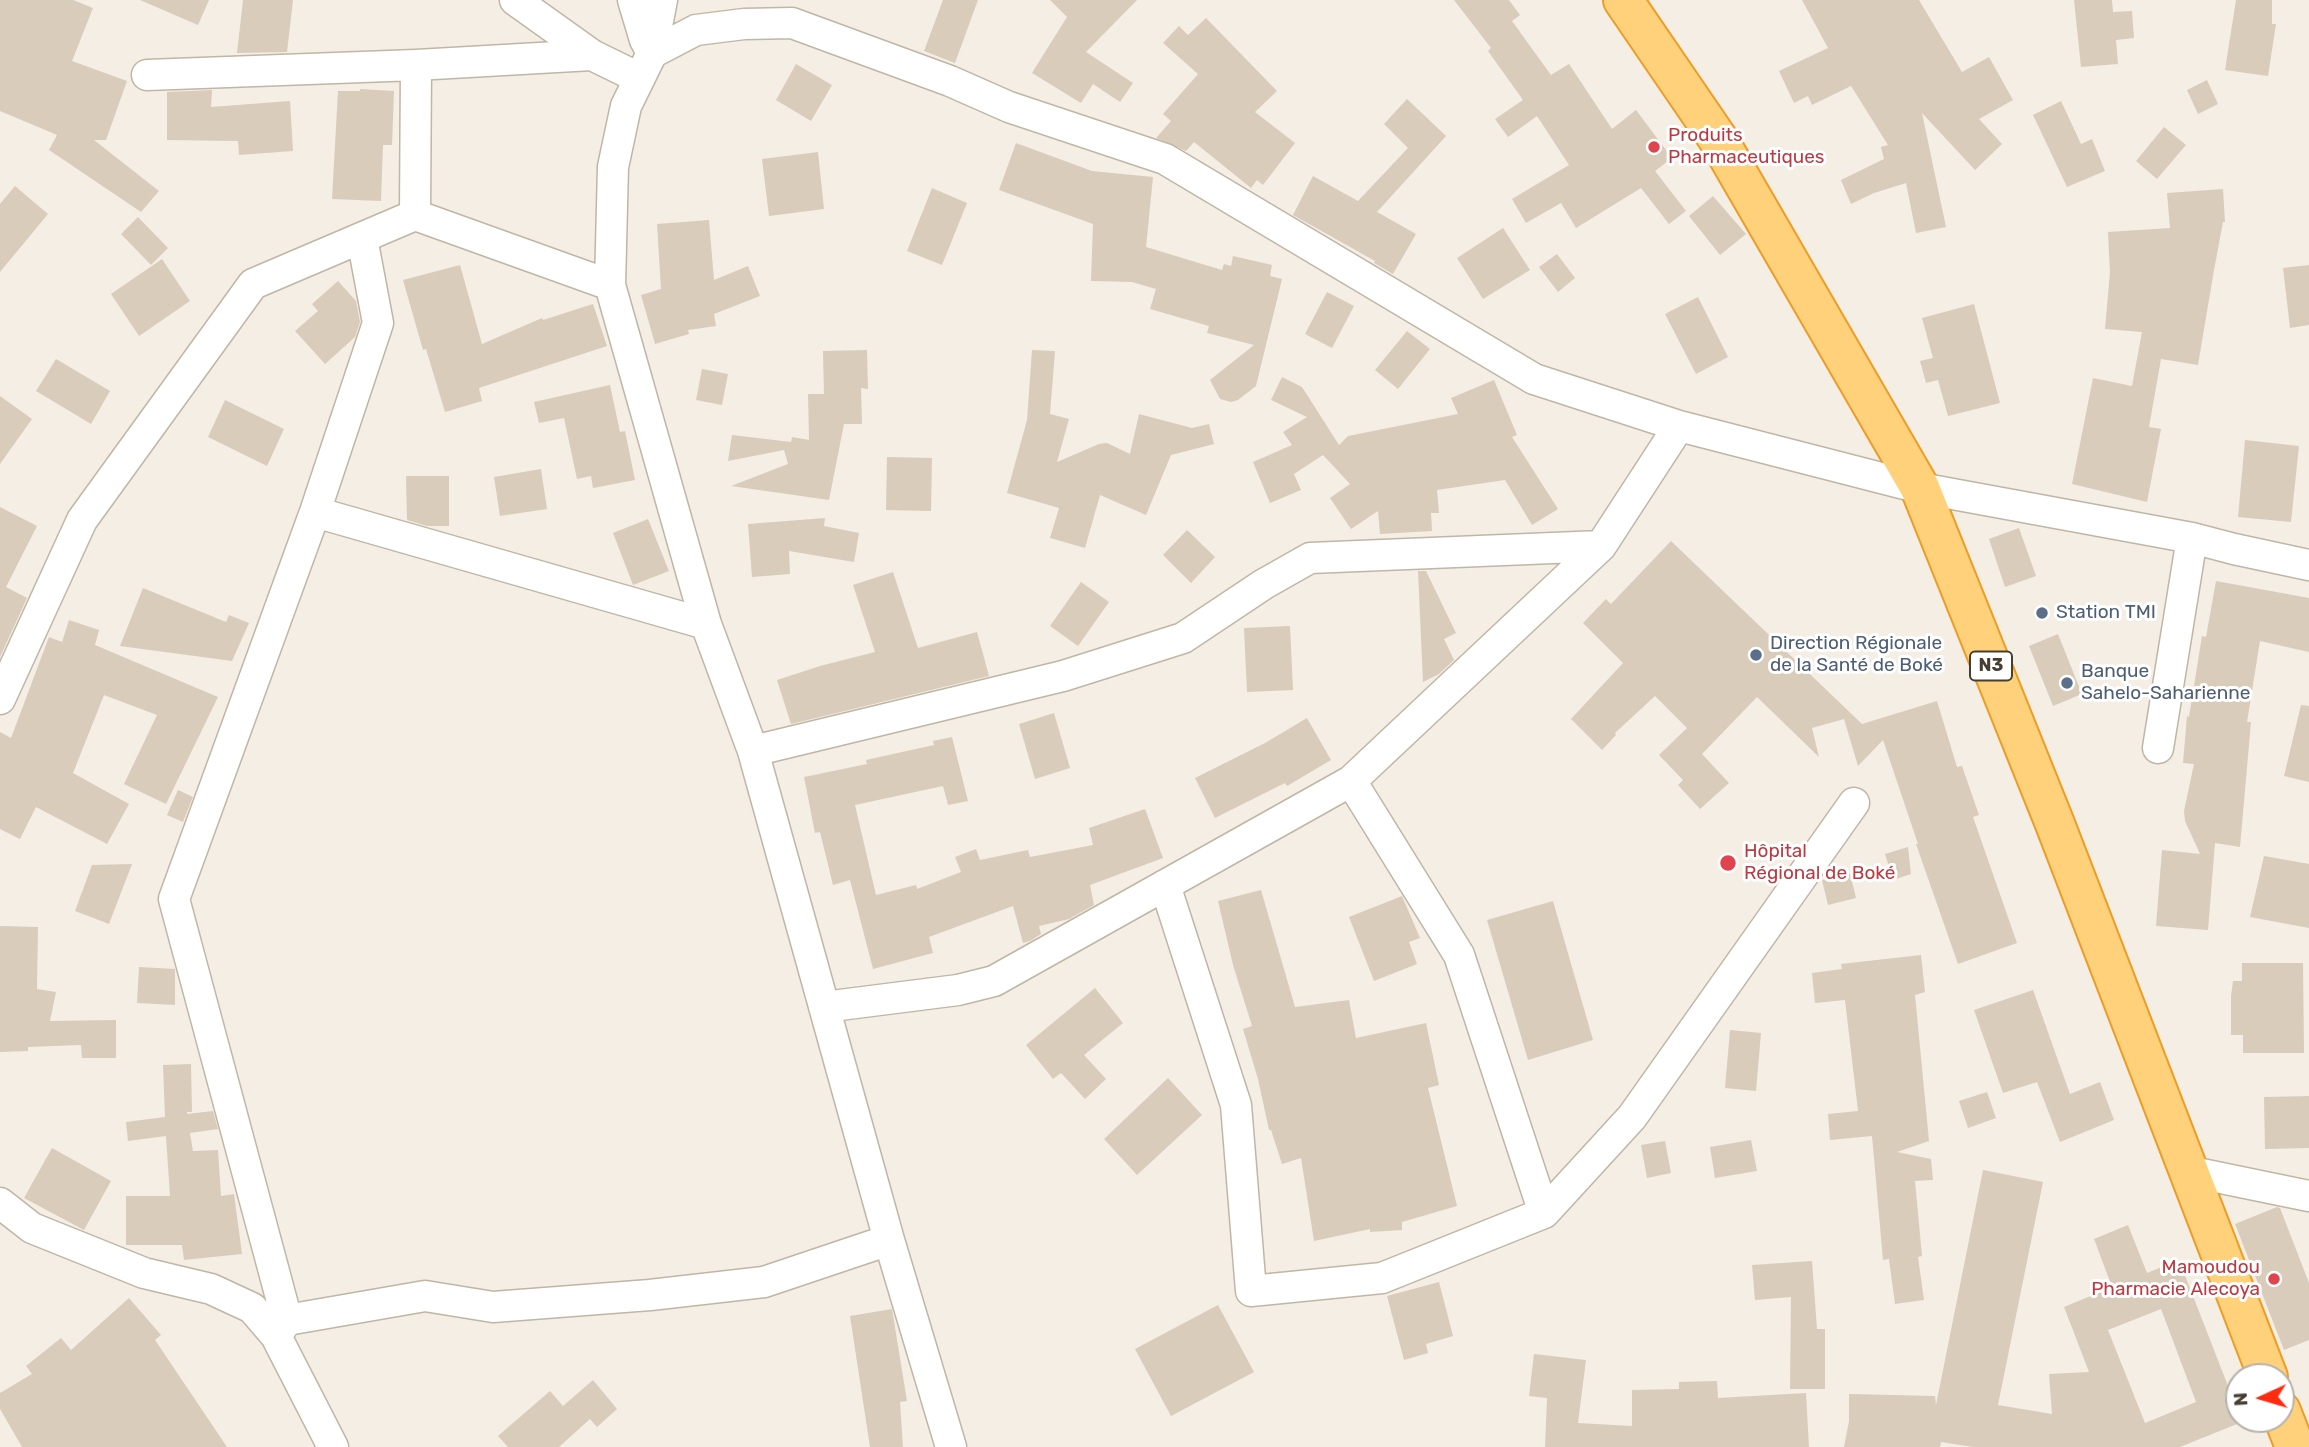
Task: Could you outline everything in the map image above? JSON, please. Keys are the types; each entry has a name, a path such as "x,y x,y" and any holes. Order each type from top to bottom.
{"highway":[{"name":"N3","path":"1623,0 1718,139 1920,488 2055,824 2263,1363"}],"street":[{"path":"515,0 592,55"},
{"path":"633,0 645,40 646,65"},
{"path":"662,0 646,65 626,106 613,167 610,285 706,624 753,751 889,1240 951,1447"},
{"path":"147,75 592,55 646,65 696,30 744,24 792,23 950,81 1009,107 1165,159 1534,379 1679,426 1920,488 2192,538 2309,565"},
{"path":"415,215 416,65"},
{"path":"0,699 82,520 253,284 415,215 610,285"},
{"path":"333,1447 281,1328 174,899 315,512 378,323 362,238"},
{"path":"824,1007 958,990 994,981 1351,781 1601,546 1679,426"},
{"path":"315,512 706,624"},
{"path":"2158,748 2192,538"},
{"path":"753,751 1063,676 1182,638 1264,584 1310,558 1601,546"},
{"path":"1351,781 1459,955 1544,1213"},
{"path":"1165,885 1236,1105 1251,1291 1382,1278 1544,1213 1632,1117 1854,803"},
{"path":"2188,1171 2309,1196"},
{"path":"0,1203 32,1228 144,1273 211,1289 252,1308 281,1328 425,1296 493,1307 650,1296 764,1282 889,1240"}],"building":[{"path":"0,0 73,0 93,8 72,61 127,81 106,140 94,140 159,191 141,212 49,150 57,135 0,111"},
{"path":"140,0 209,0 198,25"},
{"path":"243,0 293,0 287,52 237,53"},
{"path":"943,0 978,0 955,63 924,51"},
{"path":"1050,0 1137,0 1086,52 1133,83 1120,102 1093,84 1081,103 1032,73 1067,17"},
{"path":"1454,0 1509,0 1520,15 1512,21 1551,75 1569,64 1612,129 1636,110 1672,158 1655,171 1686,211 1669,224 1641,188 1576,228 1561,203 1526,223 1512,199 1569,165 1537,116 1508,137 1495,119 1523,100 1488,51 1491,48"},
{"path":"1802,0 1919,0 1962,72 1989,57 2013,100 1979,119 2002,144 1975,170 1922,113 1946,227 1916,233 1906,183 1851,204 1841,180 1884,159 1881,147 1888,145 1851,86 1812,105 1808,96 1794,103 1779,71 1828,48"},
{"path":"2074,0 2112,0 2113,12 2132,11 2134,38 2116,40 2118,64 2081,67"},
{"path":"2236,0 2272,0 2272,24 2276,24 2268,76 2225,70"},
{"path":"1206,18 1277,91 1255,112 1295,143 1263,185 1257,180 1251,188 1194,142 1186,151 1156,138 1171,121 1163,114 1198,74 1163,43 1179,26 1188,35"},
{"path":"796,64 832,85 811,121 776,100"},
{"path":"2207,80 2218,104 2198,114 2187,90"},
{"path":"212,90 211,107 290,101 293,151 239,155 238,141 167,140 167,92"},
{"path":"338,91 394,91 392,145 383,145 381,201 332,199"},
{"path":"1407,99 1446,136 1377,212 1416,234 1393,274 1293,215 1313,176 1358,201 1408,148 1384,124"},
{"path":"2061,101 2081,144 2092,139 2105,171 2067,187 2033,115"},
{"path":"2164,127 2186,145 2157,179 2136,161"},
{"path":"1016,143 1092,171 1153,177 1146,247 1222,270 1224,264 1231,266 1233,256 1272,265 1270,276 1282,279 1256,386 1238,400 1231,402 1220,399 1210,380 1254,345 1207,333 1209,326 1150,309 1156,289 1132,282 1091,281 1093,224 999,190"},
{"path":"818,152 824,209 769,216 762,159"},
{"path":"15,186 48,214 0,272 0,204"},
{"path":"932,188 967,203 942,265 907,251"},
{"path":"2223,189 2225,222 2198,365 2161,359 2149,427 2161,429 2147,502 2072,484 2093,378 2132,386 2142,332 2105,329 2110,272 2108,232 2170,228 2167,193"},
{"path":"1713,196 1746,234 1720,255 1689,216"},
{"path":"138,217 168,248 151,265 121,234"},
{"path":"709,220 714,280 748,266 760,296 714,314 716,326 688,330 689,334 655,344 641,295 661,289 657,224"},
{"path":"1503,228 1530,270 1483,299 1457,258"},
{"path":"1557,254 1575,278 1558,292 1539,267"},
{"path":"162,259 190,301 139,336 111,294"},
{"path":"460,265 482,344 542,318 543,320 593,304 607,346 479,388 482,401 445,412 426,349 423,350 403,280"},
{"path":"2309,265 2309,325 2290,328 2283,268"},
{"path":"338,281 356,301 360,322 355,337 325,364 295,331 318,311 312,304"},
{"path":"1327,292 1354,306 1332,348 1305,334"},
{"path":"1698,297 1728,357 1696,374 1665,314"},
{"path":"1974,304 2000,403 1948,416 1938,380 1926,383 1920,361 1933,358 1922,318"},
{"path":"1407,331 1430,349 1398,389 1375,370"},
{"path":"867,350 868,389 861,388 862,424 844,424 829,500 731,486 788,464 784,450 728,461 732,435 791,442 792,437 809,440 808,394 824,394 823,351"},
{"path":"1032,350 1055,351 1050,414 1069,419 1057,462 1107,443 1130,454 1139,414 1192,428 1209,424 1214,444 1171,455 1146,515 1100,495 1085,548 1050,538 1059,508 1007,493 1027,420"},
{"path":"56,359 110,391 91,424 36,391"},
{"path":"702,369 728,374 722,405 696,400"},
{"path":"1282,377 1302,387 1339,445 1348,436 1458,414 1451,398 1494,380 1517,435 1512,437 1558,509 1532,525 1505,480 1437,490 1439,513 1431,513 1432,531 1380,534 1378,511 1351,529 1330,498 1350,484 1323,455 1294,474 1301,490 1270,503 1253,462 1292,445 1283,432 1307,417 1271,400"},
{"path":"610,385 620,432 625,431 635,480 593,488 591,476 577,479 564,418 539,423 534,402"},
{"path":"0,396 32,419 0,464"},
{"path":"225,400 284,429 267,466 208,437"},
{"path":"2245,440 2299,446 2291,522 2238,517"},
{"path":"887,457 932,458 931,511 886,510"},
{"path":"541,469 547,509 500,516 494,477"},
{"path":"406,476 449,476 449,526 427,526 407,520"},
{"path":"0,507 37,526 6,587 27,598 0,657"},
{"path":"825,518 824,526 859,533 854,562 789,551 790,574 752,577 748,524"},
{"path":"648,519 669,571 633,585 613,533"},
{"path":"2019,528 2036,576 2005,587 1989,539"},
{"path":"1187,530 1215,557 1191,583 1163,555"},
{"path":"1671,541 1862,724 1937,701 1957,767 1962,766 1979,815 1973,817 2017,943 1958,964 1883,740 1858,766 1844,719 1812,728 1819,757 1757,697 1702,754 1729,783 1700,809 1678,785 1683,780 1659,755 1687,728 1655,696 1615,733 1602,750 1571,719 1623,663 1583,623 1606,599 1611,604"},
{"path":"1418,571 1426,571 1456,633 1444,639 1454,660 1439,674 1423,682"},
{"path":"893,572 918,648 977,632 989,676 791,724 777,680 875,652 853,585"},
{"path":"2216,581 2309,598 2309,652 2260,641 2247,722 2251,722 2240,847 2215,843 2208,930 2156,926 2162,850 2200,854 2185,821 2184,811 2194,764 2183,763 2187,716 2189,717 2202,636 2206,637"},
{"path":"1081,582 1109,602 1078,646 1050,626"},
{"path":"143,588 226,622 229,615 249,623 232,661 120,646"},
{"path":"69,620 99,630 95,645 218,697 166,804 124,784 157,715 104,695 73,773 129,804 107,844 36,807 20,839 0,829 0,732 11,738 49,637 62,642"},
{"path":"1290,626 1293,690 1247,692 1244,628"},
{"path":"2058,634 2082,694 2053,706 2029,646"},
{"path":"2301,705 2309,706 2309,782 2284,776"},
{"path":"1054,713 1070,768 1035,779 1019,724"},
{"path":"1307,718 1331,760 1287,786 1285,783 1215,818 1195,778 1265,743"},
{"path":"952,737 968,801 948,805 943,786 855,805 876,895 916,885 917,889 961,872 955,857 976,849 980,860 1028,850 1030,857 1093,845 1089,828 1145,809 1163,858 1090,885 1094,905 1069,919 1039,926 1041,934 1030,941 1023,943 1013,906 929,937 933,953 873,969 850,880 833,885 820,832 815,833 804,777 867,764 866,760 934,745 933,741"},
{"path":"178,790 193,797 183,822 167,815"},
{"path":"1908,847 1911,874 1893,880 1885,854"},
{"path":"2264,856 2309,864 2309,928 2250,917"},
{"path":"132,864 109,924 75,911 92,865"},
{"path":"1850,873 1856,898 1828,905 1822,880"},
{"path":"1261,890 1295,1007 1349,1000 1356,1038 1426,1023 1439,1085 1428,1088 1457,1206 1402,1222 1402,1230 1370,1232 1370,1229 1314,1241 1301,1158 1282,1164 1269,1130 1243,1029 1252,1026 1233,965 1218,901"},
{"path":"1402,896 1420,938 1409,942 1417,964 1374,981 1349,917"},
{"path":"1553,901 1593,1040 1528,1060 1487,920"},
{"path":"0,926 38,927 37,989 56,992 50,1021 116,1020 116,1058 82,1058 81,1045 28,1047 28,1051 0,1052"},
{"path":"1921,955 1925,992 1915,995 1929,1141 1897,1152 1931,1159 1933,1180 1915,1181 1922,1256 1918,1257 1924,1300 1895,1304 1889,1259 1883,1260 1872,1136 1830,1140 1828,1114 1858,1111 1845,1000 1815,1003 1812,973 1842,969 1841,964"},
{"path":"2242,963 2303,963 2304,1053 2243,1053 2243,1035 2231,1035 2233,981 2242,981"},
{"path":"139,967 175,969 175,1005 137,1003"},
{"path":"1095,988 1123,1023 1084,1055 1106,1079 1085,1099 1061,1073 1053,1079 1026,1045"},
{"path":"2033,990 2070,1094 2100,1082 2114,1120 2060,1142 2037,1082 2003,1093 1974,1010"},
{"path":"1730,1030 1761,1033 1756,1091 1725,1088"},
{"path":"191,1064 192,1112 187,1114 213,1111 218,1129 190,1133 193,1151 218,1150 221,1196 234,1194 242,1254 184,1260 182,1245 126,1245 126,1196 170,1196 166,1136 128,1141 126,1122 165,1117 163,1065"},
{"path":"1168,1078 1202,1115 1137,1175 1104,1139"},
{"path":"1987,1092 1996,1118 1968,1128 1959,1101"},
{"path":"2309,1096 2309,1148 2265,1149 2264,1097"},
{"path":"1751,1140 1757,1171 1715,1178 1710,1147"},
{"path":"1665,1141 1671,1173 1647,1178 1641,1145"},
{"path":"52,1148 111,1181 84,1230 24,1198"},
{"path":"1983,1170 2043,1182 1998,1405 2052,1414 2049,1374 2089,1372 2064,1307 2112,1287 2094,1239 2128,1225 2147,1273 2179,1260 2225,1378 2225,1429 2180,1447 1973,1447 1941,1442 1940,1447 1844,1447 1849,1421 1849,1394 1935,1396 1936,1405","holes":["2161,1309 2196,1402 2145,1423 2108,1330"]},
{"path":"2280,1208 2309,1283 2309,1340 2284,1350 2235,1224"},
{"path":"1812,1261 1817,1329 1825,1329 1825,1389 1790,1389 1791,1297 1755,1300 1752,1265"},
{"path":"1439,1282 1453,1336 1426,1344 1428,1353 1404,1360 1387,1296"},
{"path":"129,1298 161,1335 155,1340 227,1447 22,1447 0,1409 0,1393 32,1374 26,1366 61,1338 71,1350"},
{"path":"1218,1305 1254,1372 1171,1416 1135,1349"},
{"path":"892,1309 907,1401 900,1402 903,1447 870,1447 850,1316"},
{"path":"1534,1354 1586,1360 1578,1423 1632,1426 1632,1390 1679,1389 1679,1382 1717,1381 1718,1398 1806,1393 1809,1447 1545,1447 1547,1398 1529,1396"},
{"path":"593,1380 617,1409 597,1427 590,1419 559,1447 508,1447 498,1436 550,1391 563,1406"}],"place":[{"name":"Produits Pharmaceutiques","path":"1654,147"},
{"name":"Station TMI","path":"2042,613"},
{"name":"Direction Régionale de la Santé de Boké","path":"1756,655"},
{"name":"Banque Sahelo-Saharienne","path":"2067,683"},
{"name":"Hôpital Régional de Boké","path":"1728,863"},
{"name":"Mamoudou Pharmacie Alecoya","path":"2274,1279"}]}
